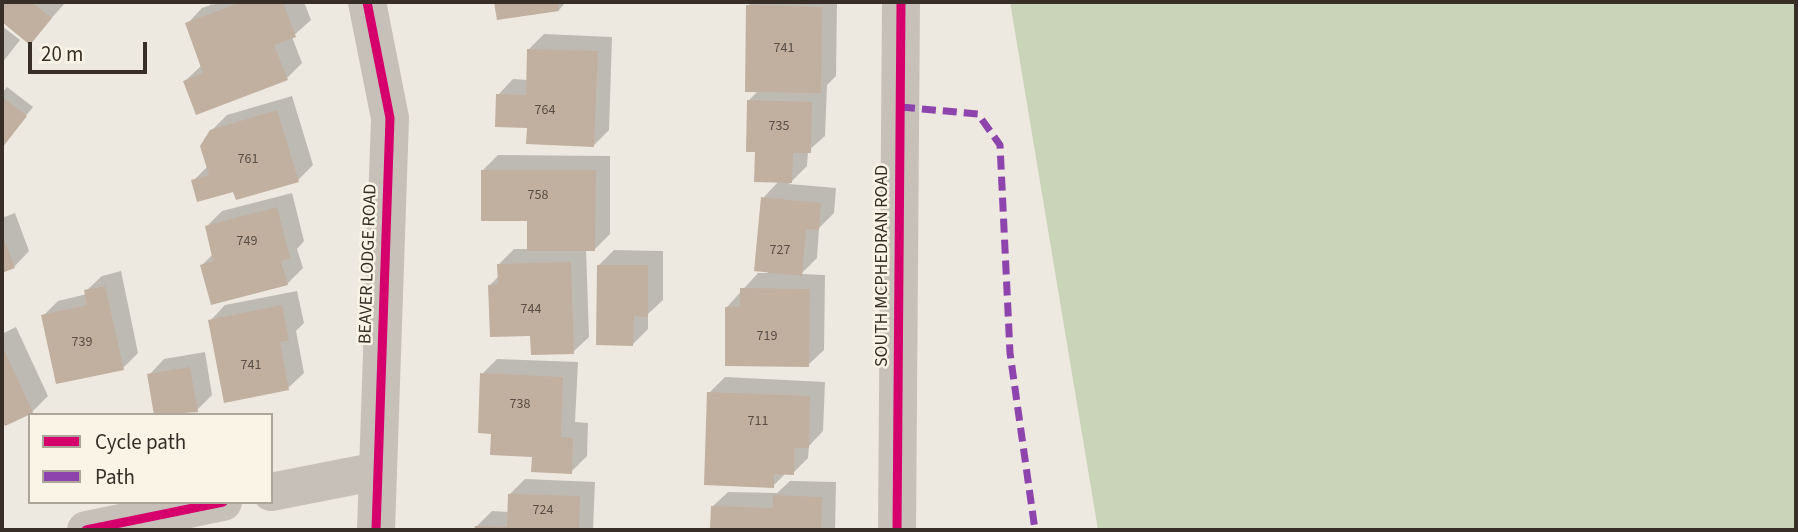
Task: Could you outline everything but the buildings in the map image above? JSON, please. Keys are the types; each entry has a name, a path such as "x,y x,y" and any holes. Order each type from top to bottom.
{"street":[{"name":"BEAVER LODGE ROAD","path":"367,2 390,118 376,530"},
{"name":"SOUTH MCPHEDRAN ROAD","path":"897,530 901,2"},
{"path":"273,492 378,471"},
{"path":"86,530 213,504"}],"green space":[{"path":"1010,2 1796,2 1796,530 1098,530"}],"marked path":[{"path":"901,107 978,114 1000,145 1010,353 1035,530"}],"cycle path":[{"path":"367,2 390,118 376,530"},
{"path":"897,530 901,2"},
{"path":"86,530 213,504"}]}
